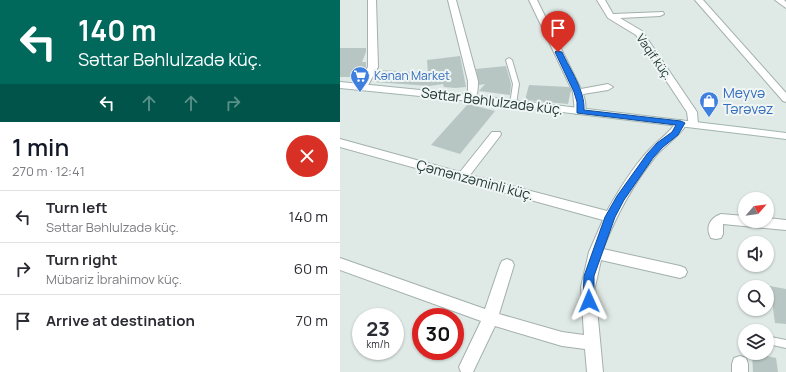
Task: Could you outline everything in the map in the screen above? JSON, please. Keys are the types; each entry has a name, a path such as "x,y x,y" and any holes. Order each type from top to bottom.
{"street":[{"path":"362,87 373,67 372,0"},
{"path":"452,0 473,81 474,90 470,98"},
{"path":"533,0 578,92 580,112"},
{"name":"Vaqif küç.","path":"601,0 611,16 639,34 692,112 687,124"},
{"path":"699,0 786,99"},
{"path":"779,0 786,6"},
{"path":"611,16 660,14"},
{"name":"Səttar Bəhlulzadə küç.","path":"340,85 470,98 786,136"},
{"path":"578,92 608,87"},
{"path":"594,372 588,287 589,276 596,253 610,217 620,198 650,156 660,145 687,124"},
{"path":"463,176 496,134"},
{"name":"Çəmənzəminli küç.","path":"340,143 610,217"},
{"path":"716,234 716,222 721,219 738,220"},
{"path":"774,224 786,225"},
{"path":"596,253 680,272"},
{"path":"340,264 491,318 562,339 592,343"},
{"path":"467,367 491,318 507,265"}],"lane":[{"path":"509,60 516,84 513,104"},
{"path":"774,342 786,344"}],"building":[{"path":"340,48 366,48 362,62 366,62 366,67 361,77 340,77"},
{"path":"460,56 466,87 444,87 443,84 430,86 374,82 381,70 428,73 427,60"},
{"path":"506,66 511,84 510,95 479,91 485,84 479,85 476,69"},
{"path":"529,85 569,87 571,90 568,104 525,100"},
{"path":"468,104 495,111 460,154 431,145"},
{"path":"774,287 786,289 786,324 775,323"},
{"path":"774,358 776,358 778,372 753,372 752,360 774,360"}],"place":[{"name":"Kənan Market","path":"360,93"},
{"name":"Meyvə Tərəvəz","path":"709,118"}],"route":[{"path":"558,52 578,92 580,112 681,123 675,133 660,145 650,156 620,198 610,217 589,276 589,301"}]}
